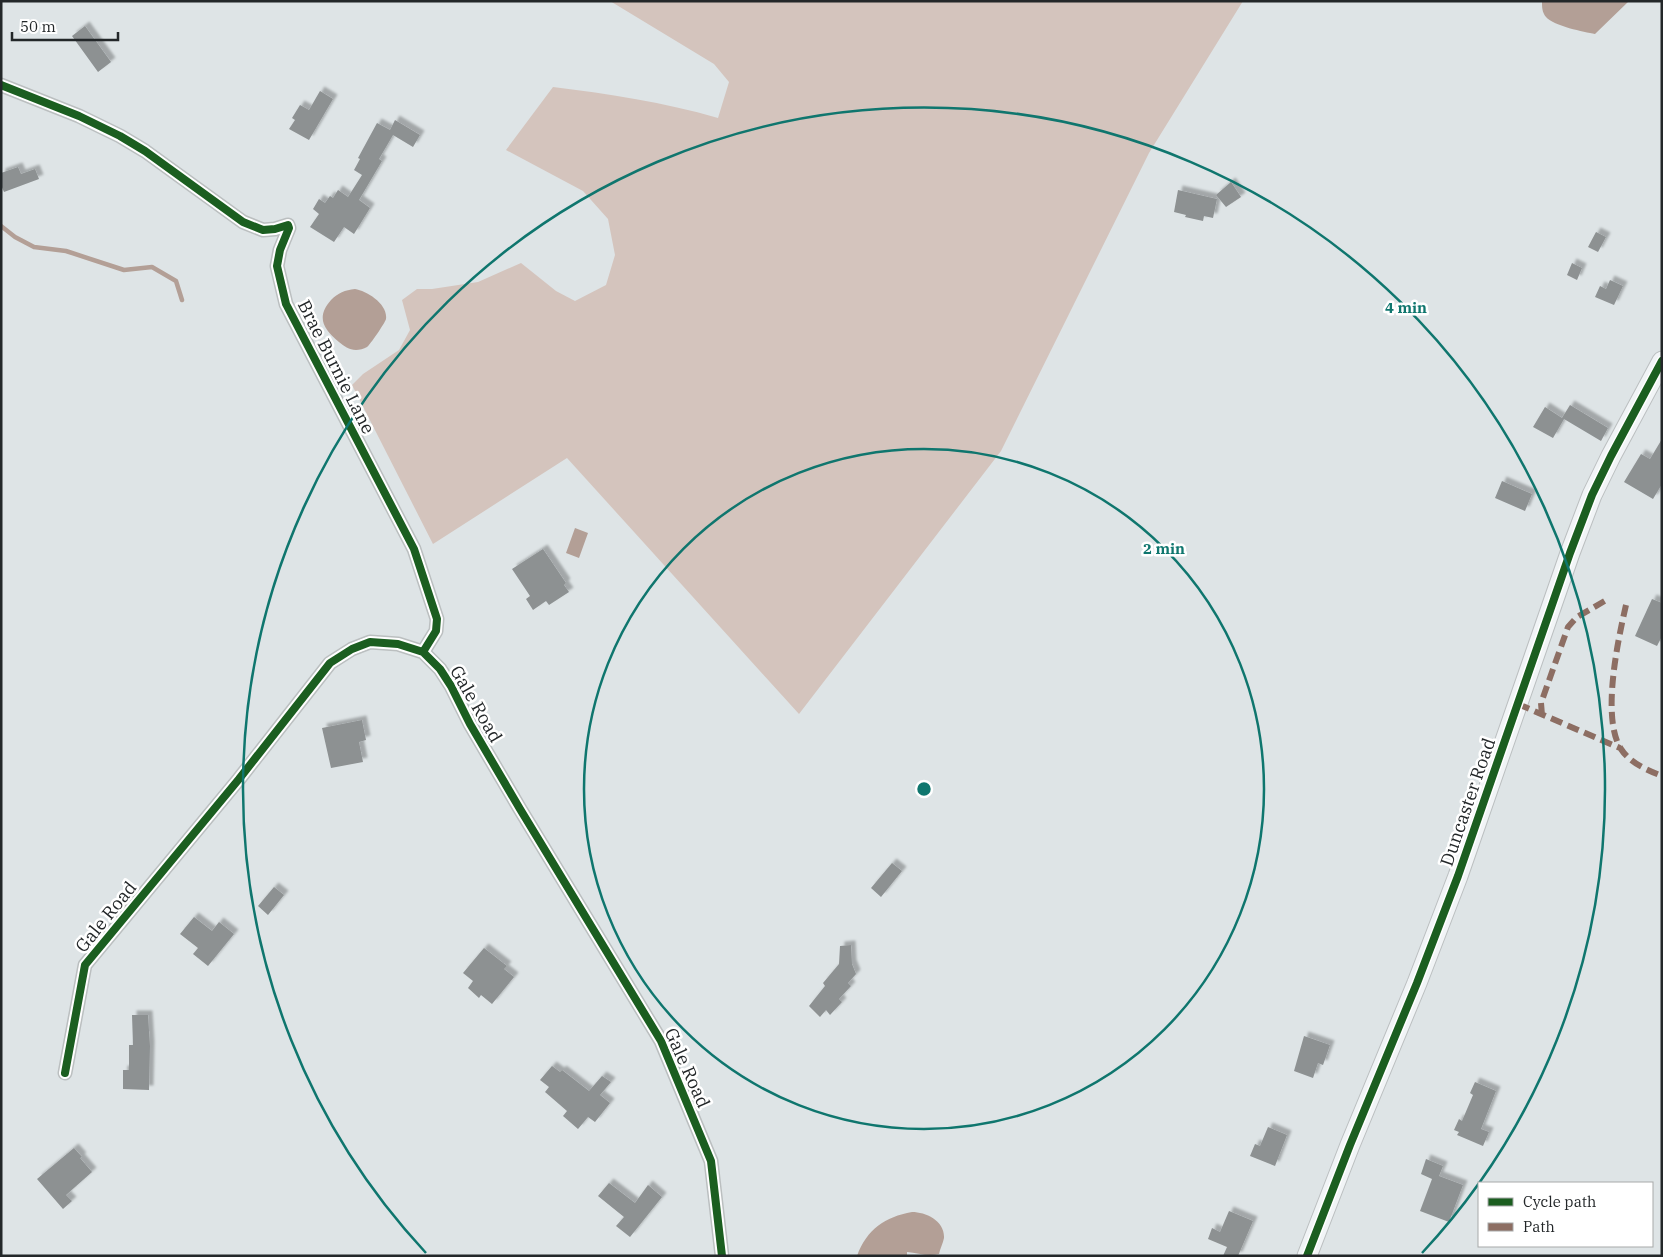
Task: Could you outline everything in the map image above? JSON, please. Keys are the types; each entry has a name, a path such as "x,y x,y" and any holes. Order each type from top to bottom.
{"street":[{"name":"Brae Burnie Lane","path":"1,85 79,116 120,136 243,222 263,230 288,225 289,228 280,250 277,266 286,304 414,549 437,619 436,631 423,652"},
{"name":"Duncaster Road","path":"1307,1256 1350,1145 1418,983 1458,876 1570,553 1592,495 1662,361"},
{"name":"Gale Road","path":"65,1073 85,965 240,778 330,663 352,649 370,642 398,644 423,652 440,669 520,809 661,1041 711,1161 722,1256"}],"shaded area":[{"path":"610,1 1243,1 1149,153 1001,451 799,714 567,458 433,544 352,385 363,374 399,350 410,330 402,300 417,289 432,289 478,282 521,263 556,291 575,301 606,285 615,255 608,219 583,191 506,150 553,87 636,99 718,118 729,82 714,64"},
{"path":"1539,1 1629,1 1595,34 1555,23 1546,17 1542,8 1542,2"},
{"path":"355,289 371,295 380,303 386,313 386,319 369,345 356,350 347,348 333,337 323,322 326,306 331,300 342,292"},
{"path":"575,528 588,533 579,558 566,553"},
{"path":"912,1212 929,1216 938,1222 944,1238 939,1254 927,1255 907,1252 907,1256 857,1256 866,1238 878,1226 893,1217"}],"building":[{"path":"85,26 111,62 98,72 72,36"},
{"path":"320,91 333,99 309,140 289,129 295,120 292,118 300,105 309,110"},
{"path":"395,120 420,135 413,147 393,135 379,159 382,161 359,200 370,208 354,234 344,227 334,242 310,227 319,214 313,209 319,199 325,203 330,196 333,198 338,190 348,197 362,175 354,170 360,159 358,158 377,123 390,130"},
{"path":"18,167 21,174 35,169 39,179 4,192 1,185 1,173"},
{"path":"1231,182 1241,197 1226,207 1216,195"},
{"path":"1178,190 1217,199 1213,218 1204,216 1203,221 1185,217 1186,215 1174,212"},
{"path":"1596,232 1606,237 1598,252 1588,247"},
{"path":"1572,263 1582,268 1577,280 1567,275"},
{"path":"1610,280 1623,286 1614,305 1595,297 1600,286 1606,289"},
{"path":"1570,405 1608,428 1601,441 1564,419 1553,438 1533,427 1545,407 1562,418"},
{"path":"1662,439 1662,484 1653,499 1624,482 1641,454 1650,459"},
{"path":"1502,481 1532,494 1525,511 1495,498"},
{"path":"543,549 566,583 564,585 569,592 549,605 546,601 533,610 526,599 530,596 512,569"},
{"path":"1652,599 1662,603 1662,636 1657,646 1635,636"},
{"path":"362,720 366,740 359,742 363,762 331,768 322,728"},
{"path":"892,863 902,871 881,897 871,888"},
{"path":"274,887 284,895 268,915 258,906"},
{"path":"194,917 212,931 219,922 234,934 208,966 193,954 198,948 180,934"},
{"path":"851,945 852,964 856,974 848,983 851,986 839,999 842,1002 830,1015 826,1010 820,1017 809,1006 825,986 823,983 839,964 840,946"},
{"path":"484,948 507,966 504,969 514,977 492,1004 481,995 479,998 468,988 473,981 463,973"},
{"path":"132,1015 148,1015 150,1046 149,1090 123,1089 123,1070 129,1070 129,1045 133,1045"},
{"path":"1304,1036 1330,1045 1323,1065 1318,1063 1313,1078 1294,1071"},
{"path":"552,1066 560,1072 562,1070 589,1091 602,1076 611,1082 600,1095 610,1103 595,1122 588,1117 578,1129 563,1116 567,1111 545,1092 549,1087 540,1080"},
{"path":"1475,1082 1496,1091 1481,1129 1489,1132 1483,1146 1457,1135 1459,1132 1454,1130 1459,1119 1462,1121 1473,1095 1470,1093"},
{"path":"1268,1127 1287,1135 1275,1166 1250,1156 1255,1144 1260,1146"},
{"path":"74,1148 92,1172 66,1195 72,1201 63,1209 37,1179"},
{"path":"1426,1159 1443,1166 1439,1176 1463,1185 1449,1222 1420,1211 1432,1179 1421,1174"},
{"path":"609,1183 635,1203 648,1185 662,1197 630,1237 616,1226 624,1217 598,1196"},
{"path":"1229,1211 1253,1221 1238,1256 1223,1256 1227,1247 1208,1239 1212,1228 1220,1232"}],"waterway":[{"path":"1,226 15,237 34,247 66,251 124,270 152,267 176,281 182,300"}],"marked path":[{"path":"1542,715 1541,703 1568,627 1577,617 1608,599"},
{"path":"1626,605 1613,678 1612,718 1615,735 1621,749 1629,758 1645,769 1662,776"},
{"path":"1518,704 1620,748"}],"cycle path":[{"path":"1,85 79,116 120,136 145,151 243,222 263,230 288,225 289,228 280,250 277,266 286,304 414,549 437,619 436,631 423,652"},
{"path":"1307,1256 1458,876 1570,553 1592,495 1662,361"},
{"path":"65,1073 85,965 239,779 330,663 352,649 370,642 398,644 423,652 440,669 520,809 661,1041 711,1161 722,1256"}]}
